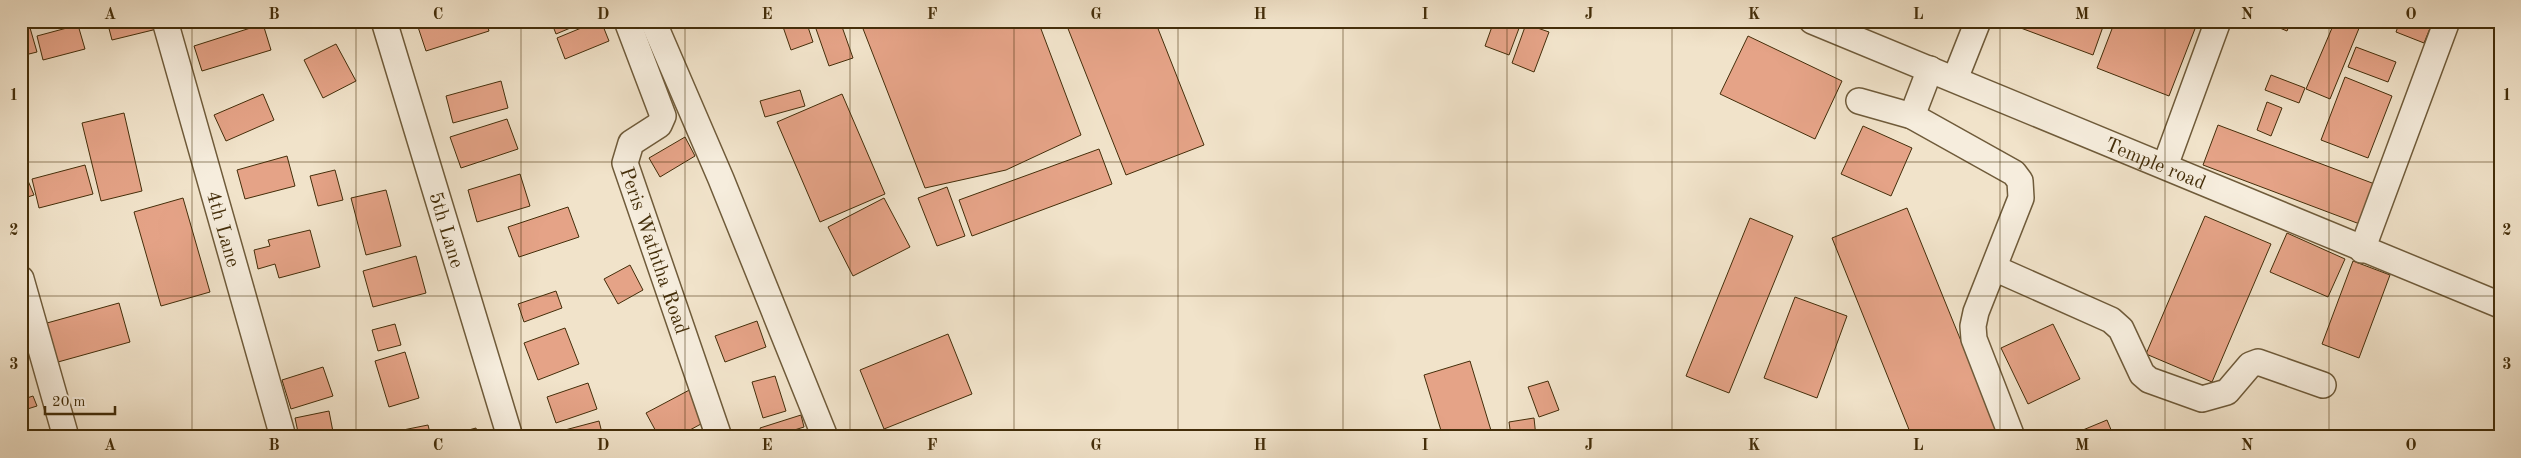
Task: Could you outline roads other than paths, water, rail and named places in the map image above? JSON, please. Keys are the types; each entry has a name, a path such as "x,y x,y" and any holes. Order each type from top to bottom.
{"street":[{"name":"4th Lane","path":"166,21 283,437"},
{"name":"5th Lane","path":"384,21 510,437"},
{"name":"Peris Waththa Road","path":"627,21 663,116 659,125 631,143 625,163 719,437"},
{"path":"653,21 721,179 825,437"},
{"name":"Temple road","path":"1812,21 2165,166 2362,250 2500,305"},
{"path":"1955,79 1978,21"},
{"path":"2165,166 2218,21"},
{"path":"2362,250 2447,21"},
{"path":"1912,116 1930,69"},
{"path":"1859,101 1912,116 2014,173 2020,181 2021,198 1976,312 1973,326 1974,339 2012,437"},
{"path":"1994,268 2112,320 2121,329 2142,374 2150,380 2202,399 2214,398 2228,392 2250,366 2258,362 2323,384"},
{"path":"21,279 66,437"}]}
